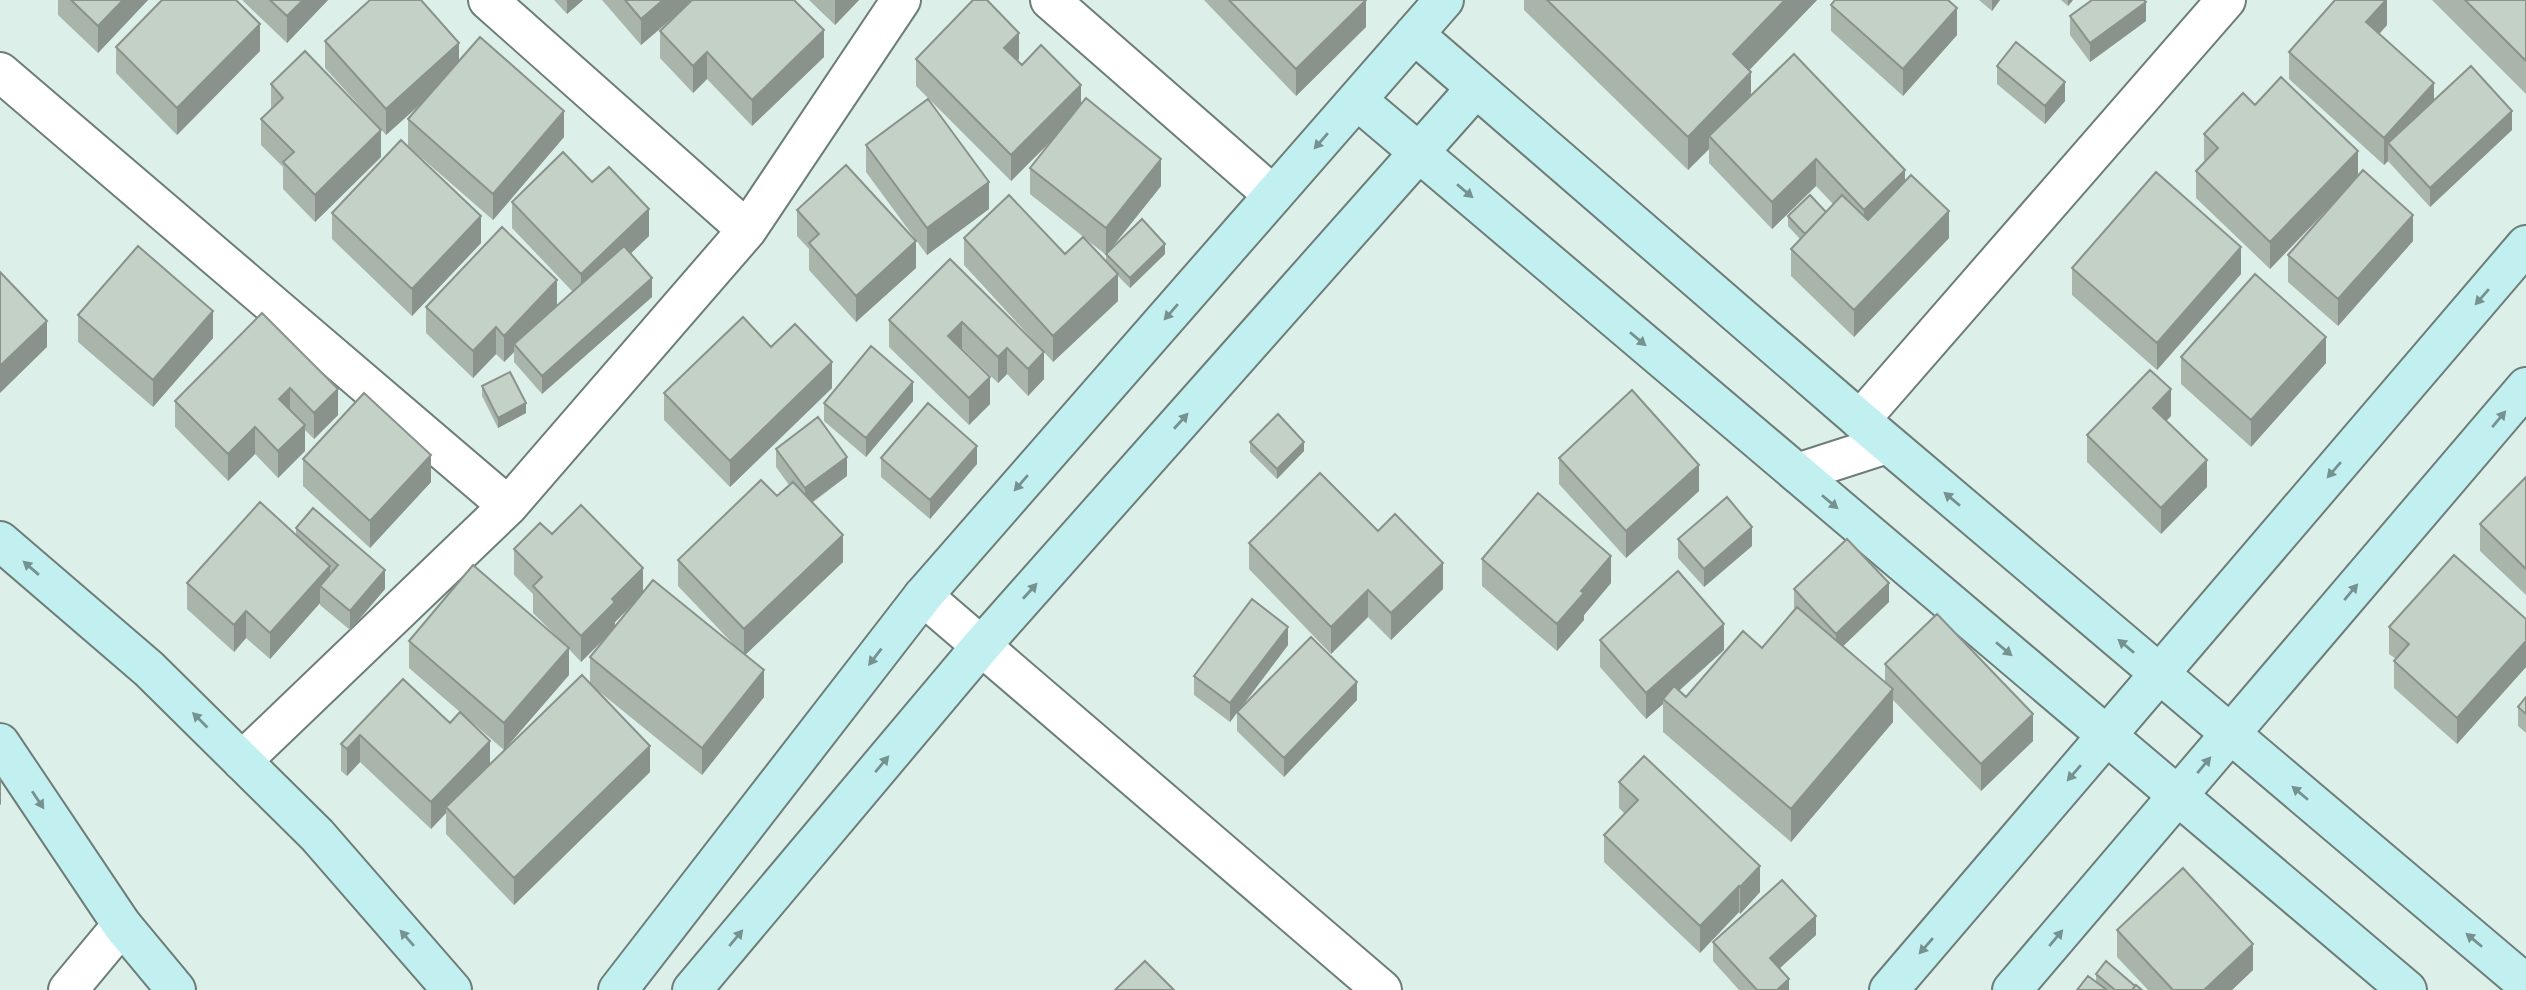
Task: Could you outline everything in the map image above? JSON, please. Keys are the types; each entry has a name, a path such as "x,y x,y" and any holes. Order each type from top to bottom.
{"street":[{"path":"488,0 747,230"},
{"path":"242,761 508,506 747,230 901,0"},
{"path":"1050,0 1273,195"},
{"path":"618,990 923,596 1444,0"},
{"path":"1797,473 1873,432 2226,0"},
{"path":"1414,34 1873,432 2526,984"},
{"path":"0,72 508,506"},
{"path":"692,990 982,645 1476,88"},
{"path":"1357,100 2407,990"},
{"path":"1889,990 2526,245"},
{"path":"2011,990 2526,387"},
{"path":"0,541 149,669 317,835 452,990"},
{"path":"923,596 1382,990"},
{"path":"0,743 122,925 176,990"},
{"path":"68,990 122,925"}],"building":[{"path":"71,0 123,0 98,26"},
{"path":"162,0 236,0 260,24 177,108 116,47"},
{"path":"270,0 303,0 287,16"},
{"path":"370,0 421,0 459,43 386,109 325,41"},
{"path":"625,0 663,0 641,19"},
{"path":"692,0 794,0 824,30 752,100 707,52 693,66 660,31"},
{"path":"973,0 987,0 1019,33 1004,48 1022,65 1041,45 1081,85 1011,155 916,59"},
{"path":"1229,0 1366,0 1296,69"},
{"path":"1547,0 1785,0 1733,54 1751,72 1688,137"},
{"path":"1835,0 1948,0 1957,8 1903,69 1831,5"},
{"path":"2092,0 2146,2 2090,43 2070,16"},
{"path":"2335,0 2386,0 2366,22 2434,83 2384,138 2289,52"},
{"path":"2465,0 2526,0 2526,61"},
{"path":"480,37 564,111 493,194 408,119"},
{"path":"2016,42 2065,82 2045,106 1997,66"},
{"path":"305,51 381,130 315,195 283,162 294,152 261,119 283,98 271,84"},
{"path":"1794,54 1905,170 1864,210 1816,159 1772,202 1709,136"},
{"path":"2471,66 2512,111 2430,188 2388,143"},
{"path":"2281,77 2358,151 2270,242 2196,171 2218,148 2204,134 2243,93 2255,105"},
{"path":"1086,98 1161,159 1106,228 1030,168"},
{"path":"928,99 989,182 927,228 866,145"},
{"path":"401,140 481,216 412,289 332,213"},
{"path":"563,152 592,182 609,167 649,209 581,274 512,202"},
{"path":"846,165 916,241 856,296 809,243 819,234 797,210"},
{"path":"2363,170 2413,215 2338,299 2288,255"},
{"path":"2156,172 2241,247 2157,343 2072,268"},
{"path":"1911,175 1949,211 1854,310 1791,249 1842,195 1868,220"},
{"path":"1009,195 1065,254 1083,237 1118,274 1053,336 964,238"},
{"path":"1810,195 1826,212 1805,234 1788,216"},
{"path":"1142,219 1165,244 1130,278 1106,254"},
{"path":"502,227 557,280 504,336 496,327 473,351 426,307"},
{"path":"138,246 213,311 153,380 78,315"},
{"path":"624,246 652,278 542,376 514,344"},
{"path":"950,259 1044,352 1028,369 1007,348 998,357 962,322 948,336 990,377 969,398 889,320"},
{"path":"0,272 47,321 0,366"},
{"path":"2255,274 2326,337 2251,420 2181,357"},
{"path":"262,313 338,389 314,413 290,388 279,399 305,425 278,451 255,427 228,454 175,401"},
{"path":"743,317 771,347 795,324 832,362 730,461 664,393"},
{"path":"871,346 913,382 866,438 824,403"},
{"path":"2150,370 2171,389 2153,408 2207,460 2161,508 2087,435"},
{"path":"510,372 526,403 498,418 482,386"},
{"path":"1632,390 1699,465 1626,531 1559,458"},
{"path":"364,393 431,455 370,521 303,459"},
{"path":"928,403 977,446 930,500 881,458"},
{"path":"1278,414 1304,442 1277,469 1250,442"},
{"path":"818,417 847,457 805,488 776,449"},
{"path":"1320,473 1378,531 1395,514 1443,563 1391,613 1368,590 1331,627 1249,543"},
{"path":"2526,477 2526,569 2480,524"},
{"path":"761,480 777,496 793,482 843,535 744,629 678,560"},
{"path":"1538,493 1611,556 1557,624 1482,559"},
{"path":"1727,497 1752,527 1704,569 1678,539"},
{"path":"260,502 330,566 270,633 246,611 234,625 187,583"},
{"path":"581,505 643,568 612,599 615,602 581,636 533,586 542,577 514,549 540,523 552,534"},
{"path":"313,508 385,570 350,611 320,586 338,565 296,528"},
{"path":"1847,539 1889,583 1836,634 1794,589"},
{"path":"2454,555 2526,619 2526,641 2457,718 2394,661 2409,644 2389,627"},
{"path":"473,565 569,648 504,723 409,641"},
{"path":"1678,571 1724,624 1646,693 1600,640"},
{"path":"653,580 764,670 702,748 590,657"},
{"path":"1252,599 1288,627 1230,703 1194,676"},
{"path":"1797,607 1893,689 1791,809 1663,699 1674,686 1686,697 1743,631 1762,648"},
{"path":"1937,614 2033,714 1981,764 1885,664"},
{"path":"1311,637 1357,682 1284,758 1237,712"},
{"path":"582,675 650,746 514,878 446,807"},
{"path":"403,679 450,723 460,712 490,741 431,802 360,735 347,749 341,744"},
{"path":"2526,697 2526,714 2518,707"},
{"path":"1644,756 1760,866 1700,926 1604,835 1638,800 1619,782"},
{"path":"2183,868 2253,944 2204,990 2173,990 2117,930"},
{"path":"1782,880 1816,916 1770,958 1789,979 1777,990 1757,990 1713,942"},
{"path":"1145,961 1174,990 1115,990"},
{"path":"2106,961 2135,986 2132,990 2115,990 2096,974"},
{"path":"2088,976 2107,990 2077,990"}]}
